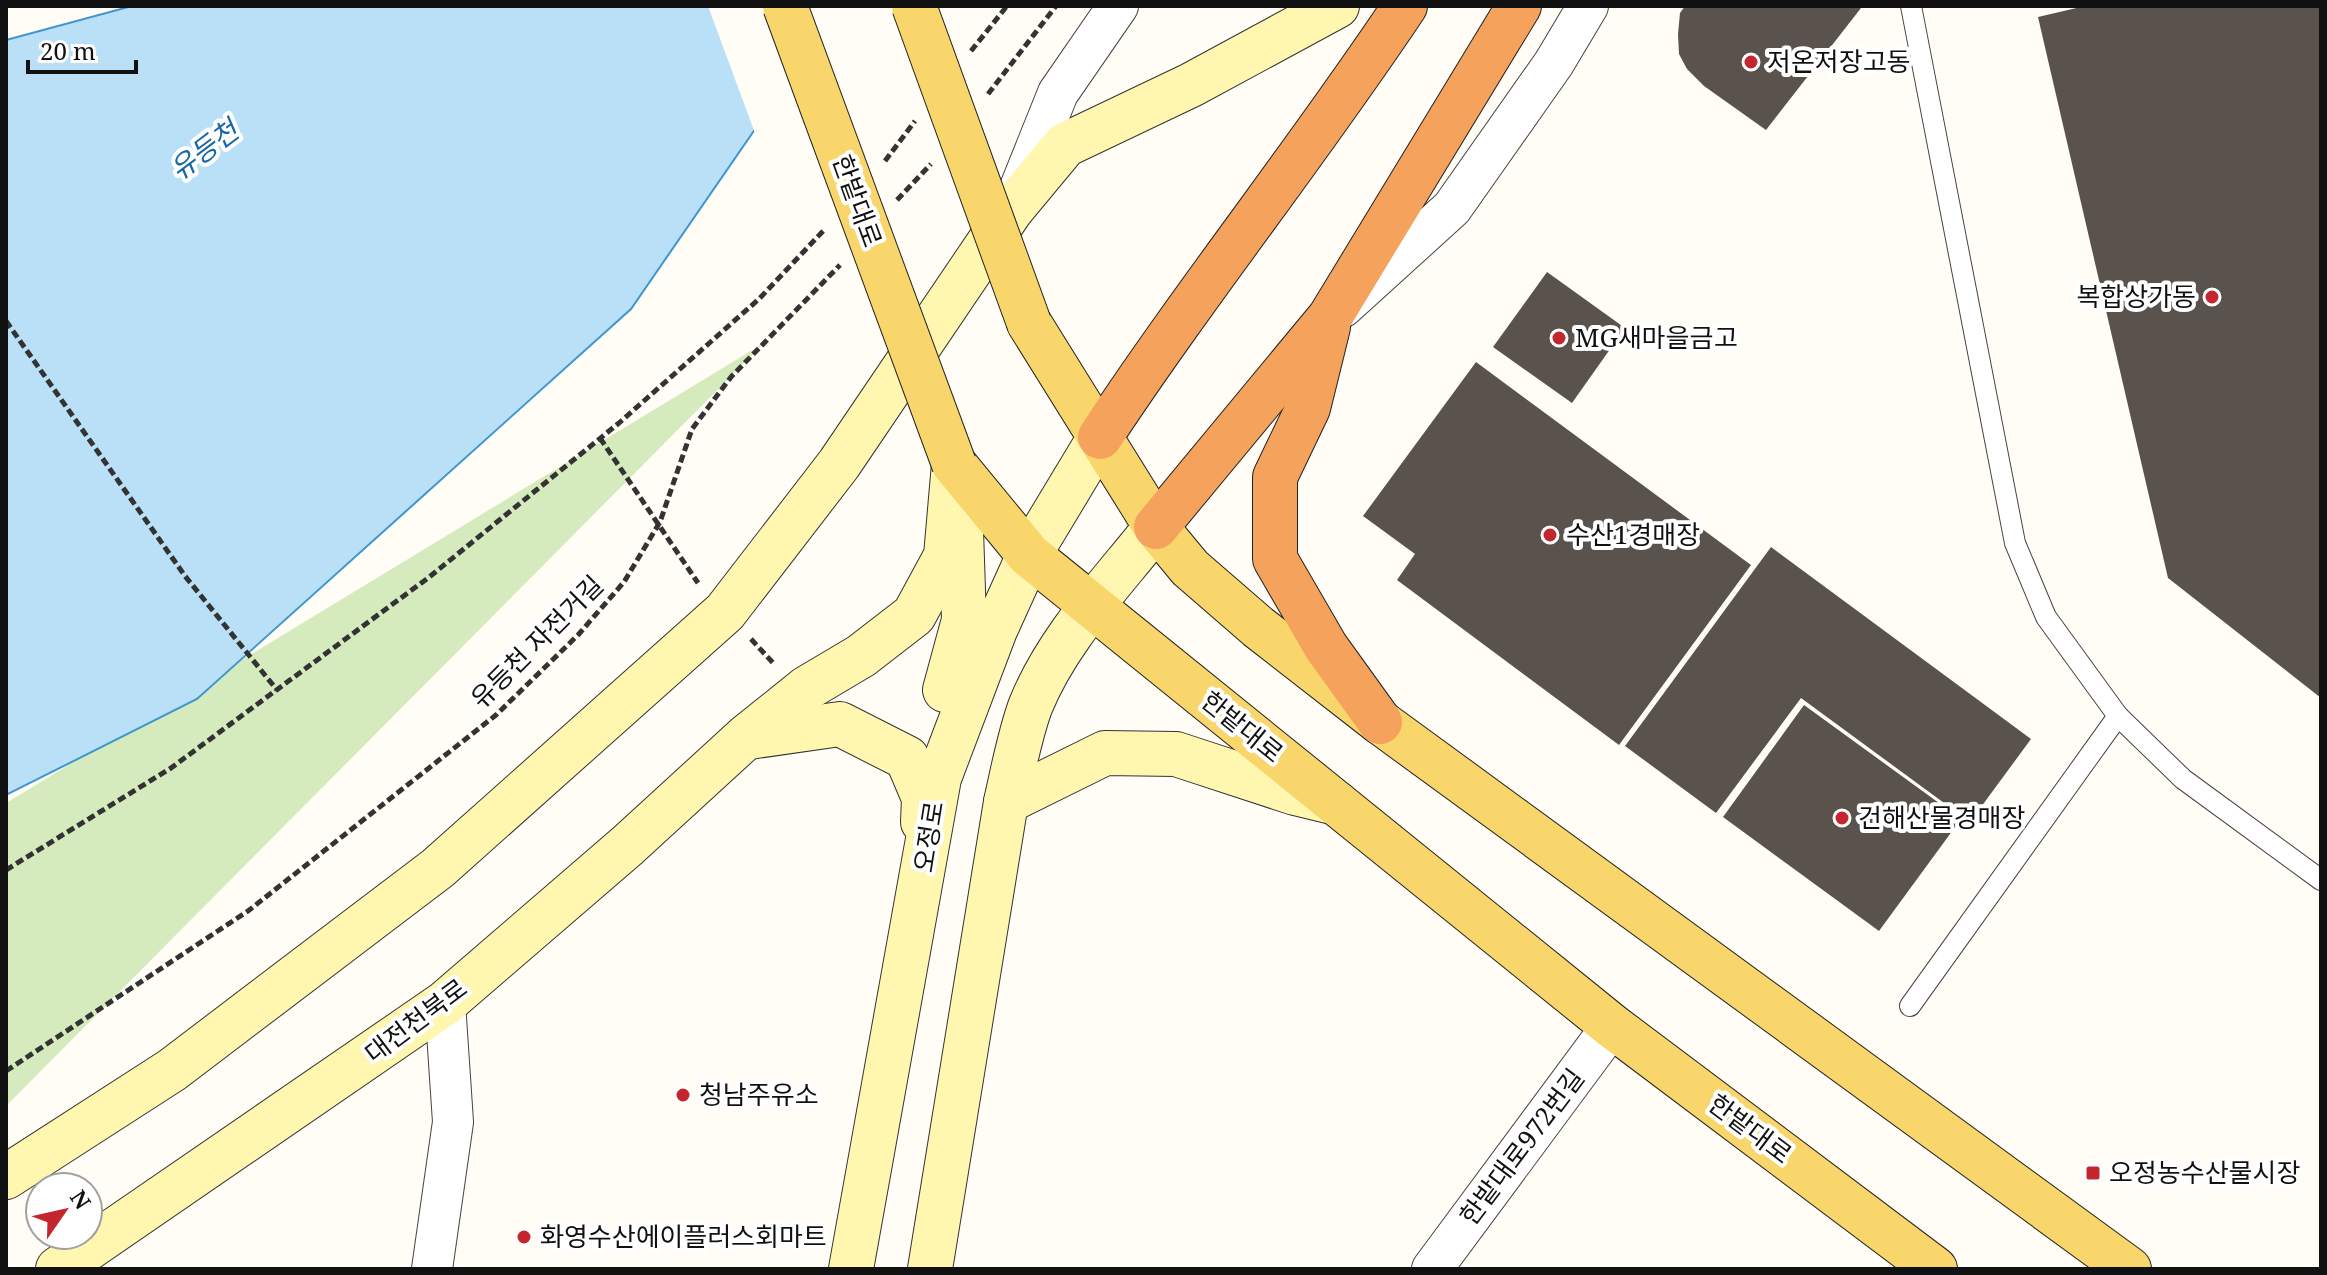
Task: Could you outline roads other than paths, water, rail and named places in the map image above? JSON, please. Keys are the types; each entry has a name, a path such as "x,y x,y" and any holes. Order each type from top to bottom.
{"highway":[{"path":"1100,437 1170,331 1339,104 1405,6"},
{"path":"1156,527 1330,317 1519,6"},
{"path":"1330,317 1308,408 1275,477 1275,559 1326,647 1380,722"}],"main road":[{"name":"한밭대로","path":"785,6 954,464 1029,555 1612,1026 1935,1269"},
{"path":"914,6 1029,323 1156,527 1190,568 1258,627 1380,722 2129,1269"},
{"path":"6,1177 172,1070 438,868 725,612 839,464 1011,210 1065,145 1191,85 1337,6"},
{"name":"오정로","path":"853,1266 939,778 995,630 1029,555 1100,437"},
{"name":"대전천북로","path":"58,1269 445,1003 627,846 746,737 807,688 861,656 914,615 946,556 954,464"},
{"path":"939,778 944,695 964,620 964,558 954,464"},
{"path":"930,1269 1006,802 1031,705 1063,644 1156,527"},
{"path":"746,737 840,724 907,758 924,798 921,890"},
{"path":"1006,802 1105,753 1176,754 1295,793 1336,803"}],"street":[{"path":"1011,210 1058,93 1118,6"},
{"path":"1330,317 1452,208 1554,63 1588,6"},
{"path":"432,1269 453,1122 445,1003"},
{"name":"한밭대로972번길","path":"1432,1269 1612,1026"}],"lane":[{"path":"1911,6 2015,543 2046,617 2118,716 2183,779 2321,880"},
{"path":"1910,1006 2118,716"}],"water":[{"name":"유등천","path":"132,6 840,6 631,309 197,699 6,795 6,40"}],"place":[{"name":"저온저장고동","path":"1751,62"},
{"name":"복합상가동","path":"2212,297"},
{"name":"MG새마을금고","path":"1559,338"},
{"name":"수산1경매장","path":"1550,535"},
{"name":"건해산물경매장","path":"1842,818"},
{"name":"청남주유소","path":"683,1095"},
{"name":"오정농수산물시장","path":"2093,1173"},
{"name":"화영수산에이플러스회마트","path":"524,1237"}]}
